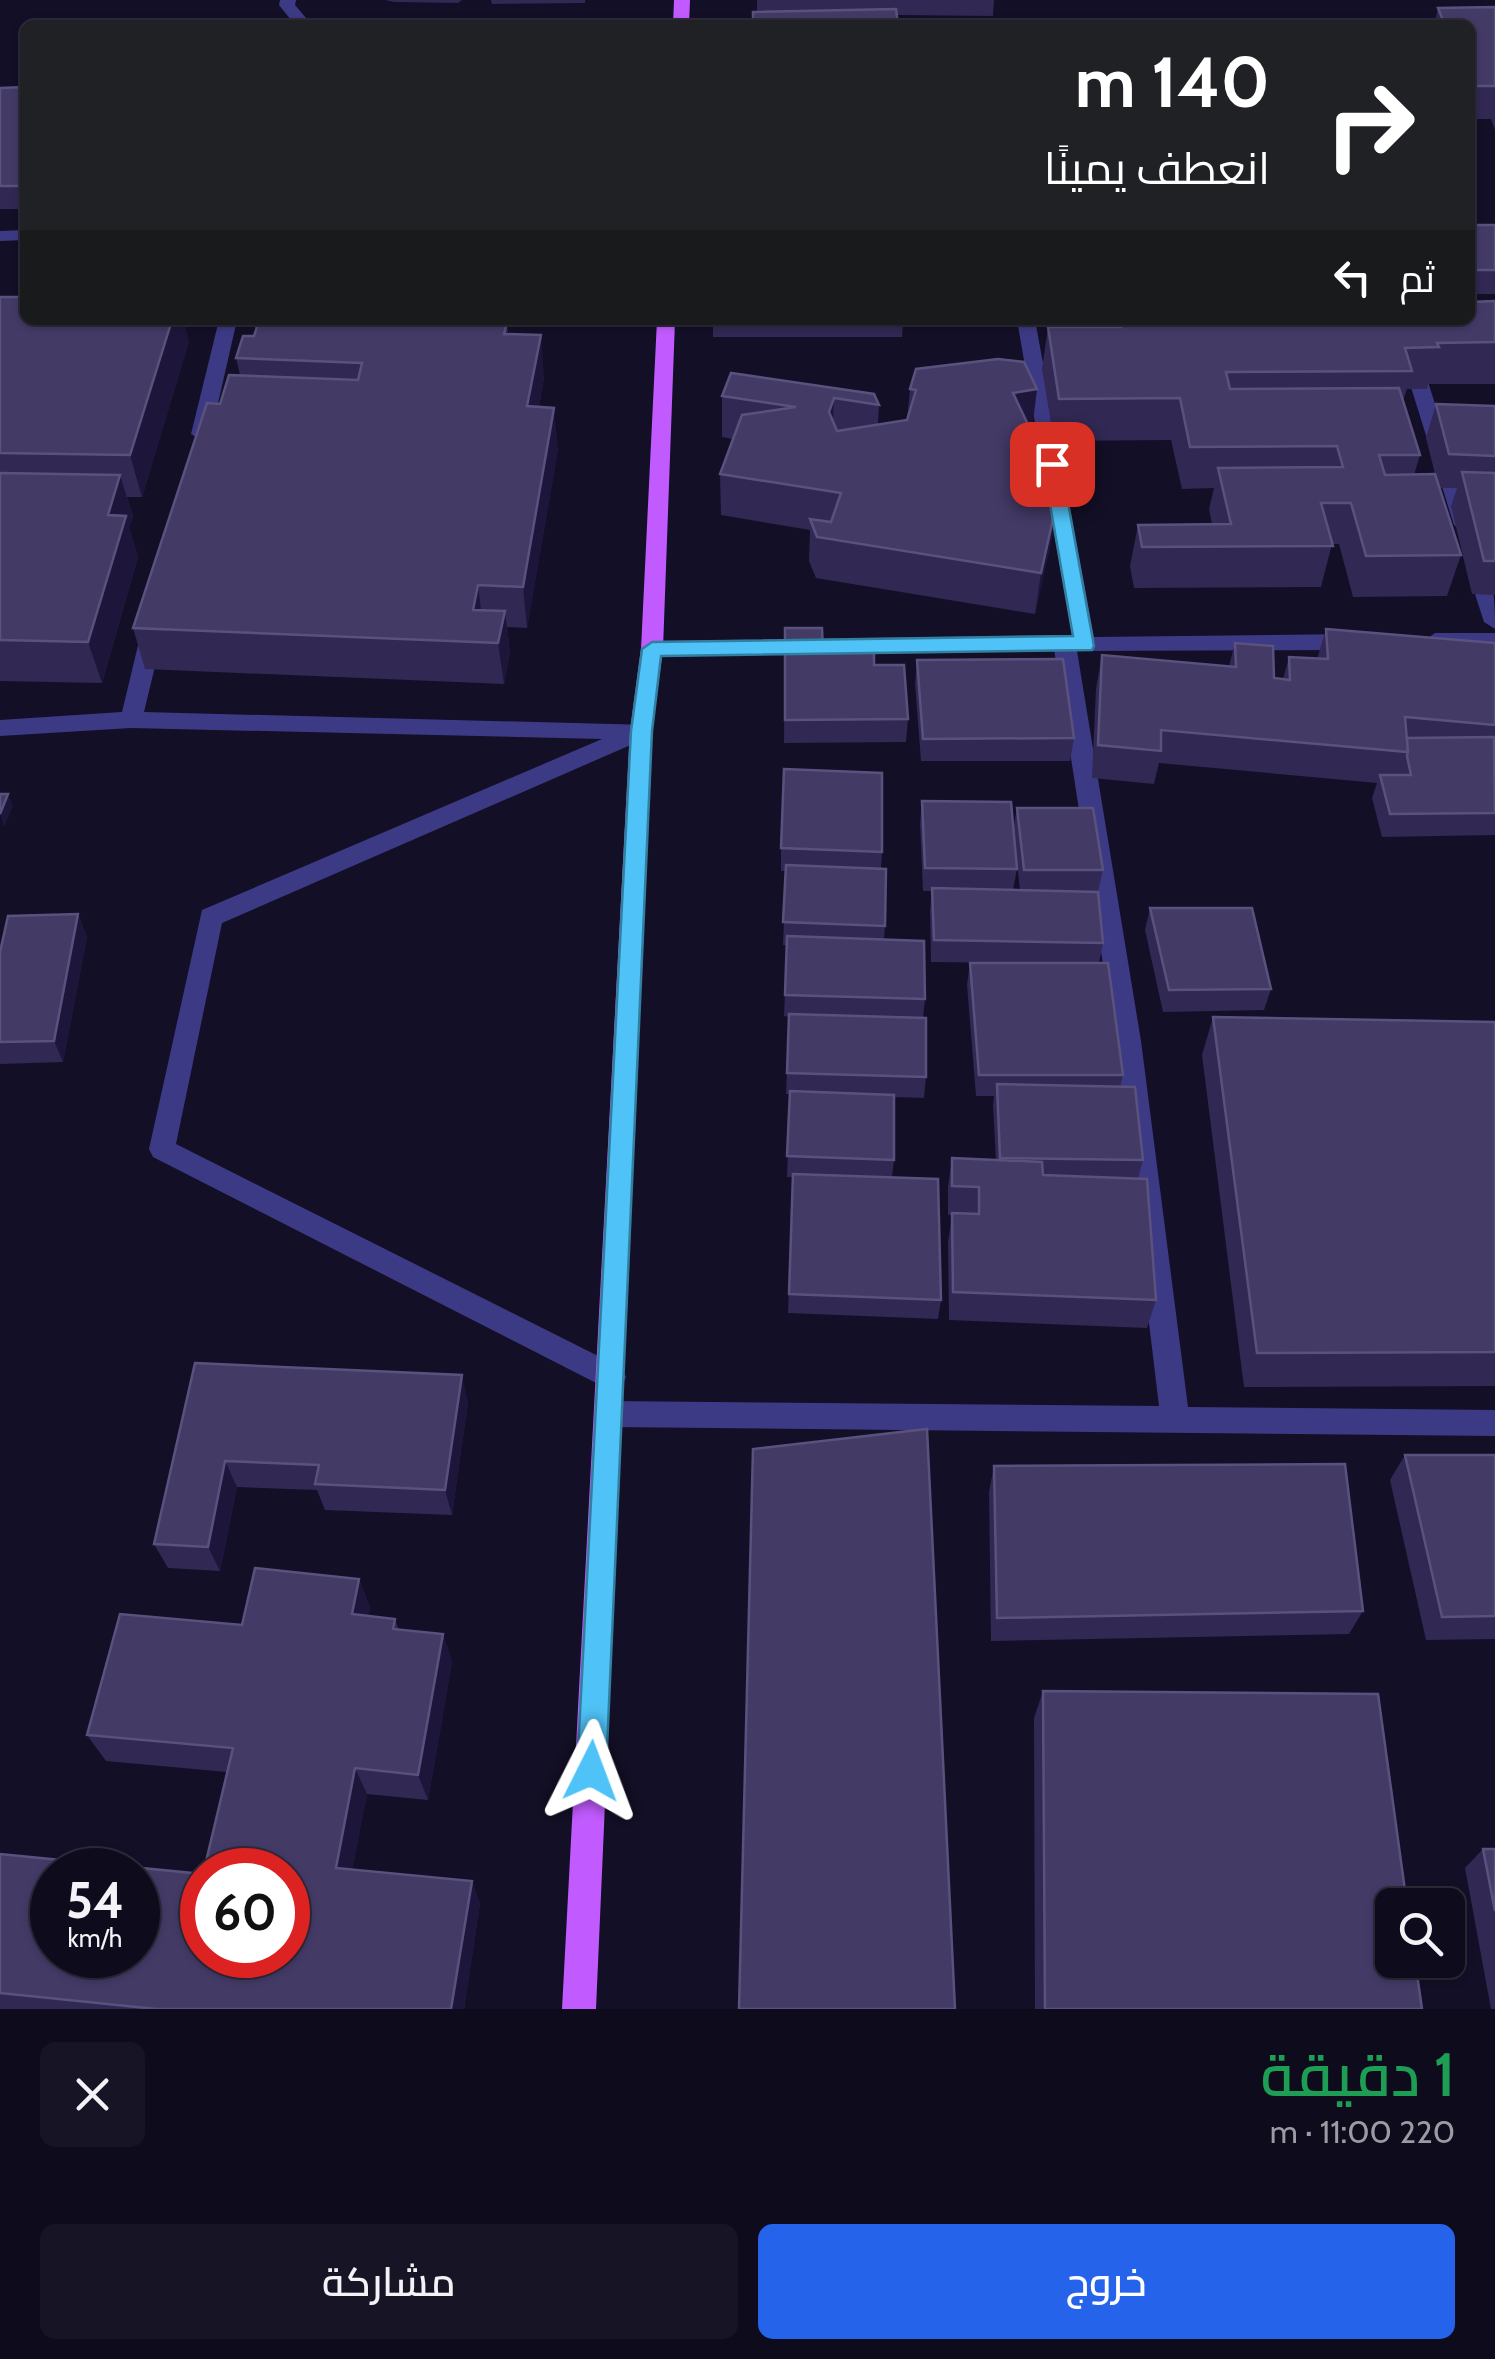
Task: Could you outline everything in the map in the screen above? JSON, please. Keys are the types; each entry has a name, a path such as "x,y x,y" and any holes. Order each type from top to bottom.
{"main road":[{"path":"579,2009 641,731 652,649 666,325"}],"street":[{"path":"196,454 227,325"},
{"path":"1027,325 1128,1041 1175,1419"},
{"path":"1401,325 1495,622"},
{"path":"131,720 159,606"},
{"path":"1417,642 1495,641"},
{"path":"652,649 1378,642"},
{"path":"0,728 131,720 641,731"},
{"path":"612,1378 162,1149 211,917 641,731"},
{"path":"609,1414 1495,1423"}],"building":[{"path":"1495,7 1495,86 1475,86 1475,20 1443,20 1438,8"},
{"path":"896,9 897,20 753,20 753,12"},
{"path":"20,87 20,186 0,186 0,88"},
{"path":"1475,225 1495,225 1495,270 1475,270"},
{"path":"0,297 20,297 20,325 170,325 130,455 0,453"},
{"path":"1495,301 1495,342 1405,348 1412,371 1226,372 1230,389 1399,388 1420,455 1379,455 1385,475 1435,474 1461,555 1366,556 1351,503 1321,503 1333,546 1142,547 1138,525 1231,524 1218,468 1343,467 1337,446 1190,447 1180,398 1059,399 1048,327 1475,325 1475,302"},
{"path":"257,325 506,325 504,334 541,335 527,406 554,408 523,587 478,585 473,610 505,611 498,643 133,628 207,403 220,404 229,375 358,380 362,363 236,358 243,336 254,336"},
{"path":"998,359 1024,362 1037,389 1013,393 1043,456 1019,459 1012,484 1059,492 1041,573 817,537 810,519 831,522 841,493 720,474 742,415 796,407 722,396 731,373 874,394 879,405 834,398 829,412 837,431 907,420 916,390 910,389 916,369"},
{"path":"1436,404 1495,406 1495,456 1449,454"},
{"path":"1462,472 1495,473 1495,561 1484,561"},
{"path":"0,473 120,475 108,515 126,516 88,642 0,640"},
{"path":"785,628 822,628 823,651 874,651 874,665 904,665 908,719 785,720"},
{"path":"1326,629 1495,643 1495,725 1405,717 1408,752 1161,730 1161,751 1098,745 1102,655 1236,667 1235,643 1273,646 1274,678 1290,680 1289,657 1328,659"},
{"path":"1063,659 1074,738 923,739 917,660"},
{"path":"1494,737 1495,813 1390,814 1380,775 1411,775 1407,738"},
{"path":"784,769 882,773 882,852 781,848"},
{"path":"0,794 8,794 0,814"},
{"path":"922,801 1011,802 1017,869 925,868"},
{"path":"1017,808 1093,808 1103,870 1024,870"},
{"path":"786,865 886,869 885,926 783,922"},
{"path":"932,888 1098,892 1103,943 934,940"},
{"path":"1150,908 1252,908 1271,989 1169,990"},
{"path":"78,914 54,1041 0,1042 0,952 8,916"},
{"path":"787,936 924,941 925,999 785,995"},
{"path":"970,963 1108,963 1123,1075 979,1075"},
{"path":"789,1014 926,1018 926,1077 787,1073"},
{"path":"1213,1017 1495,1022 1495,1352 1257,1353"},
{"path":"997,1084 1135,1087 1143,1160 1000,1158"},
{"path":"790,1091 894,1095 894,1160 787,1156"},
{"path":"952,1158 1042,1162 1043,1175 1147,1179 1156,1300 953,1292 952,1213 979,1214 979,1187 952,1186"},
{"path":"793,1174 938,1179 941,1300 789,1294"},
{"path":"195,1363 462,1375 445,1490 315,1484 319,1465 225,1461 208,1547 154,1544"},
{"path":"927,1429 955,2009 739,2009 753,1449"},
{"path":"1405,1455 1495,1455 1495,1616 1442,1617"},
{"path":"1345,1464 1363,1611 997,1618 994,1466"},
{"path":"255,1568 359,1579 352,1614 395,1619 393,1629 443,1634 418,1775 355,1768 336,1868 472,1881 451,2009 156,2009 0,1993 0,1854 30,1857 30,1978 160,1978 160,1870 180,1872 180,1978 310,1978 310,1848 209,1848 233,1748 87,1735 120,1614 242,1625"},
{"path":"1043,1691 1378,1694 1405,1888 1375,1888 1375,1978 1418,1978 1422,2009 1045,2009"},
{"path":"1483,1849 1495,1849 1495,1911"}],"route":[{"path":"591,1771 641,731 652,649 1064,641 1084,646 1052,464"}]}
